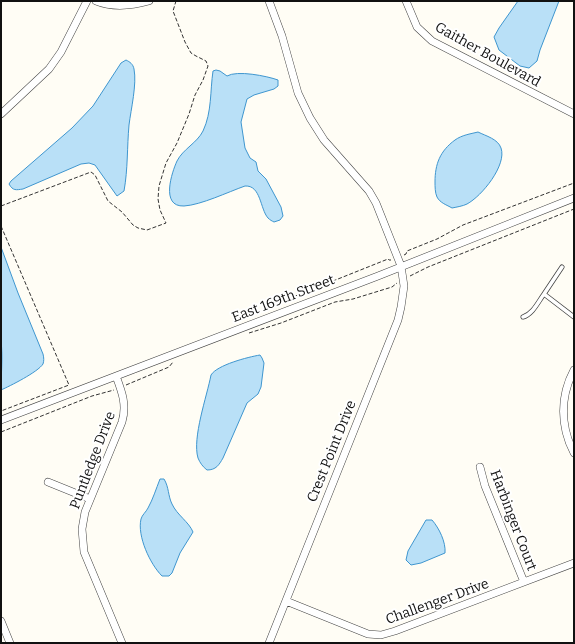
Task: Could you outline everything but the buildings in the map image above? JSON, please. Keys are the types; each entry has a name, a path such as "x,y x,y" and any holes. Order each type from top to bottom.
{"street":[{"path":"1,114 49,69 61,52 88,1"},
{"path":"96,1 108,5 119,6 149,1"},
{"name":"Crest Point Drive","path":"269,1 282,36 298,93 310,118 324,140 369,191 376,203 398,257 404,286 398,320 269,643"},
{"name":"Gaither Boulevard","path":"406,1 417,27 432,41 574,114"},
{"name":"East 169th Street","path":"1,420 435,254 574,198"},
{"path":"574,370 566,391 563,417 566,432 574,453"},
{"name":"Puntledge Drive","path":"116,376 125,408 122,422 85,512 82,529 84,552 122,643"},
{"name":"Harbinger Court","path":"480,467 485,486 524,582"},
{"path":"48,482 90,499"},
{"name":"Challenger Drive","path":"286,601 368,634 381,634 395,632 574,563"},
{"path":"1,621 10,643"}],"lane":[{"path":"523,317 527,316 531,311 562,267"},
{"path":"544,294 574,317"}],"path":[{"path":"1,206 91,172 95,175 108,201 122,212 133,225 147,230 166,223 160,210 158,199 159,186 166,163 177,143 195,95 208,66 206,61 191,53 185,42 173,11 176,1"},
{"path":"288,299 388,259 389,260 406,254 407,251 437,239 463,226 574,183"},
{"path":"246,334 335,302 353,299 392,287 403,279 436,264 574,209"},
{"path":"1,226 69,385 1,411"},
{"path":"1,432 92,396 120,388 132,381 169,367 175,360"}],"water":[{"path":"518,1 559,1 537,61 529,68 520,66 499,50 494,37"},
{"path":"126,60 134,67 135,82 129,125 124,191 117,196 95,165 89,163 81,164 23,189 13,189 9,184 11,181 72,128 93,106 121,63"},
{"path":"216,70 227,76 232,74 260,75 278,80 278,86 274,89 254,95 247,99 241,122 245,148 250,158 256,162 258,171 266,179 281,207 283,216 280,220 274,222 270,220 265,214 257,193 254,189 245,186 206,201 191,205 177,205 172,201 170,195 171,180 177,161 186,149 197,139 206,124 213,71"},
{"path":"478,132 497,142 501,148 502,155 500,163 492,179 473,200 462,206 452,208 438,199 436,195 436,169 439,158 455,140"},
{"path":"1,247 44,359 43,364 36,371 1,390 2,359"},
{"path":"260,355 264,363 261,387 258,394 247,403 220,463 217,467 207,470 198,458 197,440 198,428 211,375 214,371 226,365"},
{"path":"160,479 164,479 172,504 193,532 180,553 172,573 169,576 162,576 157,571 149,557 143,541 140,526 142,518 150,505"},
{"path":"426,520 432,520 442,535 445,553 421,563 411,565 406,560 408,551"}]}
